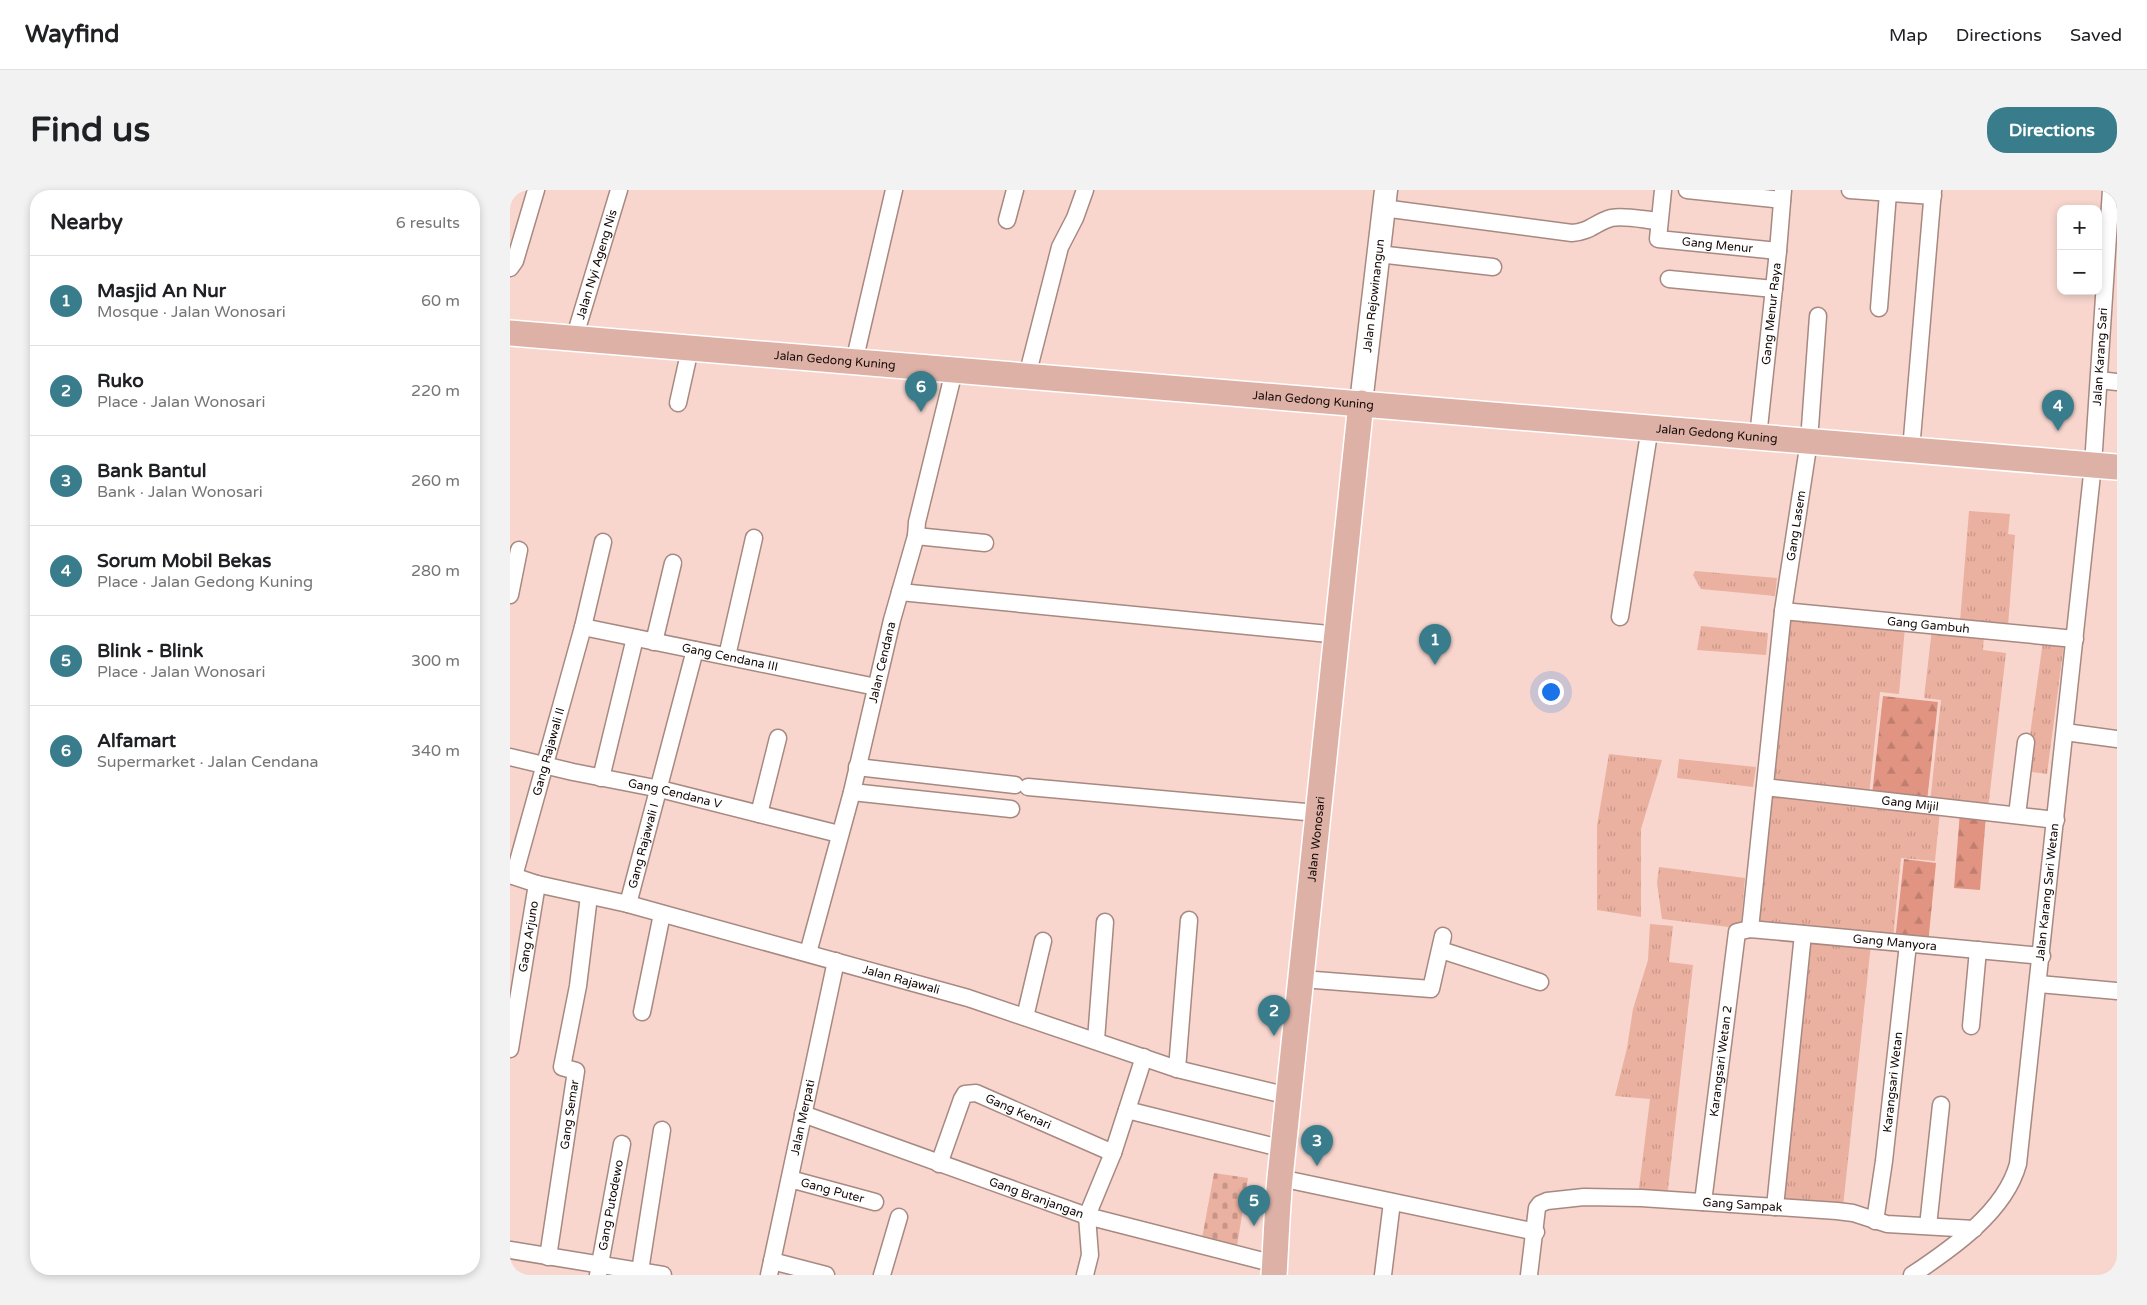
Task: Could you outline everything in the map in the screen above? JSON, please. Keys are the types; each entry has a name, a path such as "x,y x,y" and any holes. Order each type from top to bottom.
{"main road":[{"name":"Jalan Rejowinangun","path":"1361,403 1384,199"},
{"name":"Jalan Gedong Kuning","path":"510,333 2105,466"},
{"name":"Jalan Wonosari","path":"1274,1269 1280,1178 1361,403"}],"street":[{"path":"510,268 515,261 536,190"},
{"name":"Jalan Nyi Ageng Nis","path":"574,339 619,190"},
{"path":"854,362 894,190"},
{"path":"1007,220 1015,190"},
{"path":"1027,376 1060,247 1075,218 1085,190"},
{"path":"1658,229 1663,190"},
{"path":"1687,190 1782,195"},
{"path":"1850,190 1888,193 1933,193 1911,450"},
{"name":"Jalan Karang Sari","path":"2105,466 2099,380 2111,295 2111,190"},
{"path":"1879,308 1888,193"},
{"name":"Gang Menur Raya","path":"1758,437 1778,251 1782,195"},
{"name":"Gang Menur","path":"1384,199 1572,233 1591,229 1610,218 1658,229 1660,240 1778,251"},
{"path":"1378,254 1493,267"},
{"path":"1669,279 1774,289"},
{"name":"Gang Lasem","path":"1750,929 1783,611 1809,441 1818,316"},
{"path":"678,403 690,349"},
{"name":"Jalan Cendana","path":"808,953 852,792 876,687 916,536 917,522 954,371"},
{"path":"2099,380 2117,382"},
{"path":"1620,617 1650,427"},
{"name":"Jalan Karang Sari Wetan","path":"1912,1275 1974,1229 2001,1197 2016,1172 2018,1164 2075,639 2105,466"},
{"path":"916,536 985,543"},
{"path":"727,656 754,538"},
{"name":"Gang Rajawali II","path":"512,875 545,766 583,627 603,542"},
{"path":"510,595 519,550"},
{"path":"654,642 673,563"},
{"path":"900,592 1338,636"},
{"name":"Gang Gambuh","path":"1783,611 2075,639"},
{"name":"Gang Cendana III","path":"583,627 876,687"},
{"path":"601,778 635,638"},
{"name":"Gang Rajawali I","path":"628,904 660,789 695,650"},
{"path":"2065,732 2117,739"},
{"path":"759,814 778,738"},
{"path":"2017,815 2026,742"},
{"name":"Gang Cendana V","path":"510,757 601,778 660,789 839,834"},
{"path":"857,767 1021,786 1317,813"},
{"name":"Gang Mijil","path":"1765,786 2056,820"},
{"path":"852,792 1011,809"},
{"name":"Jalan Rajawali","path":"512,875 537,884 628,904 968,998 1177,1069 1289,1096"},
{"name":"Gang Arjuno","path":"510,1049 537,884"},
{"name":"Gang Semar","path":"548,1257 576,1071 562,1067 578,986 589,896"},
{"path":"642,1012 662,914"},
{"path":"1177,1069 1188,920"},
{"path":"1096,1040 1105,922"},
{"name":"Gang Manyora","path":"1750,929 2042,956"},
{"name":"Karangsari Wetan 2","path":"1703,1202 1735,937 1737,932 1750,929"},
{"path":"1775,1207 1803,934"},
{"path":"1025,1017 1043,941"},
{"path":"1302,979 1428,990 1433,985 1442,943 1540,982"},
{"name":"Karangsari Wetan","path":"1874,1221 1884,1162 1908,944"},
{"path":"1971,1026 1978,950"},
{"name":"Jalan Merpati","path":"771,1268 836,961"},
{"path":"2038,984 2117,991"},
{"path":"1085,1275 1090,1255 1087,1216 1113,1153 1144,1057"},
{"name":"Gang Kenari","path":"939,1164 962,1099 965,1094 969,1093 976,1093 1113,1153"},
{"path":"1928,1226 1941,1105"},
{"path":"1127,1110 1284,1149"},
{"name":"Gang Branjangan","path":"803,1114 1087,1216 1274,1269"},
{"path":"640,1271 662,1130"},
{"name":"Gang Putodewo","path":"599,1270 622,1144"},
{"path":"1280,1178 1536,1232 1530,1275"},
{"name":"Gang Puter","path":"790,1179 875,1202"},
{"name":"Gang Sampak","path":"1536,1232 1537,1208 1540,1204 1547,1201 1584,1197 1703,1202 1851,1213 1887,1224 1974,1229"},
{"path":"1384,1275 1392,1202"},
{"path":"882,1275 899,1217"},
{"path":"510,1250 548,1257 599,1270 640,1271 663,1275"},
{"path":"771,1268 826,1275"}],"green space":[{"path":"1969,511 2010,514 2008,534 2015,535 2008,626 1960,622"},
{"path":"1695,571 1777,578 1775,596 1701,589 1693,575"},
{"path":"1787,615 1905,627 1899,694 1880,692 1869,795 1767,784"},
{"path":"1701,626 1768,633 1766,655 1697,650"},
{"path":"1932,629 1984,635 1983,650 2006,653 1988,809 1930,803 1941,700 1924,698"},
{"path":"2043,641 2064,644 2047,774 2025,771"},
{"path":"1883,696 1938,702 1927,801 1872,795"},
{"path":"1609,754 1662,760 1641,829 1641,917 1597,910 1597,826"},
{"path":"1679,759 1756,767 1753,787 1677,778"},
{"path":"1768,793 1940,811 1935,861 1901,858 1893,939 1754,924"},
{"path":"1960,812 1986,815 1980,890 1954,888"},
{"path":"1904,859 1936,863 1928,944 1895,941"},
{"path":"1659,867 1745,878 1741,925 1729,927 1662,919 1657,883"},
{"path":"1650,924 1673,926 1669,962 1693,965 1667,1198 1638,1196 1650,1099 1615,1096 1627,1048 1633,1009 1648,960"},
{"path":"1804,937 1871,944 1843,1207 1777,1199"},
{"path":"1214,1173 1248,1178 1236,1252 1201,1244"}],"place":[{"name":"Alfamart","path":"921,412"},
{"name":"Sorum Mobil Bekas","path":"2058,431"},
{"name":"Masjid An Nur","path":"1435,665"},
{"name":"Ruko","path":"1274,1036"},
{"name":"Bank Bantul","path":"1317,1166"},
{"name":"Blink - Blink","path":"1254,1226"}]}
